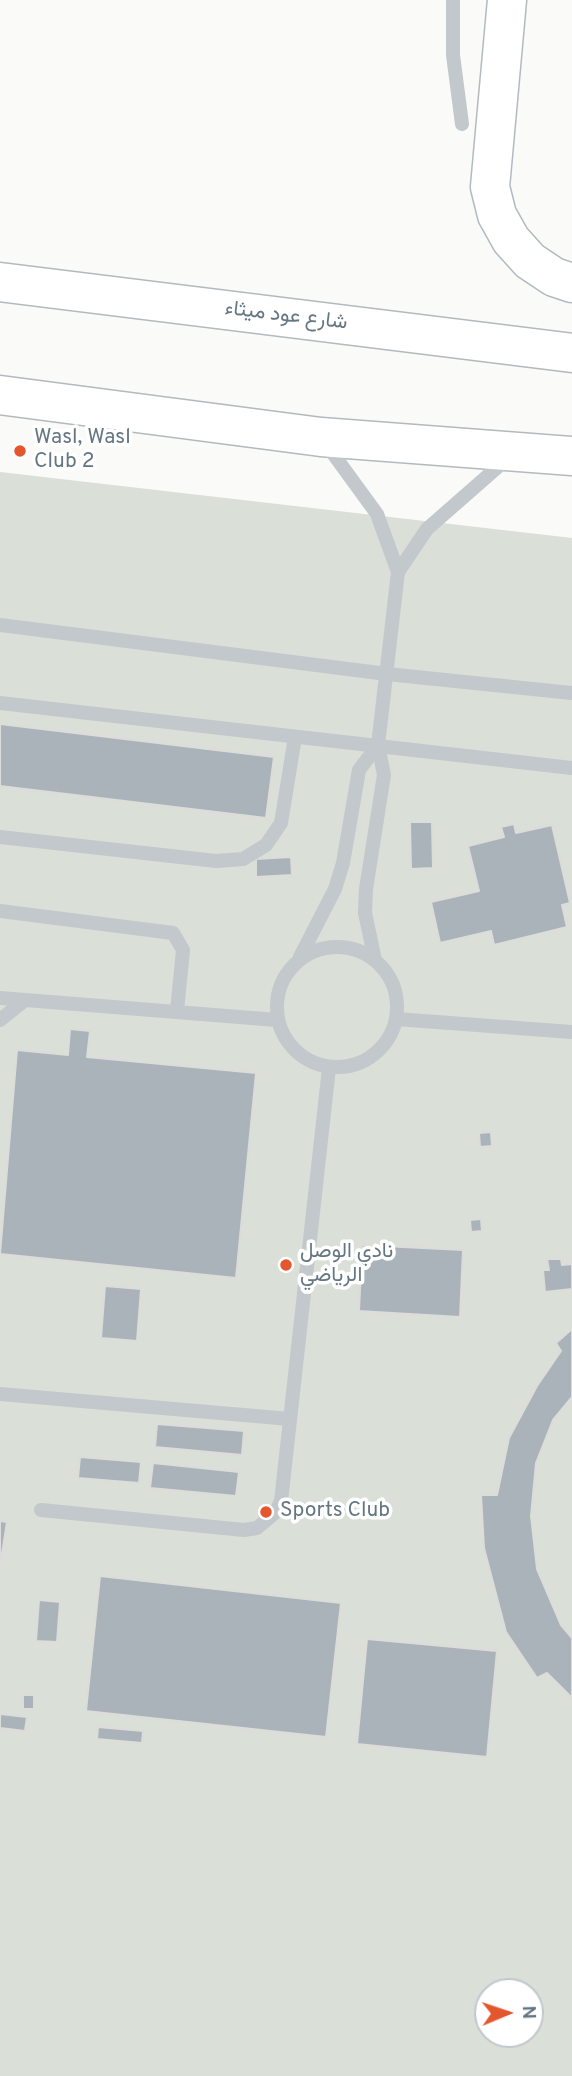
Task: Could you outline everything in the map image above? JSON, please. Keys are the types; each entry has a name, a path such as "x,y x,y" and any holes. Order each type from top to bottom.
{"main road":[{"path":"507,0 490,187 497,215 511,240 530,261 554,277 572,283"},
{"name":"شارع عود ميثاء","path":"0,282 572,353"},
{"path":"0,395 321,437 572,456"}],"lane":[{"path":"453,0 453,55 462,124"},
{"path":"321,437 377,514 398,572 378,745 384,775 368,870 365,913 375,960 394,987 396,1019 392,1032 377,1053 354,1066 329,1068 311,1063 296,1052 284,1037 277,1020 276,1001 280,986 313,938 335,889 343,863 359,770 378,745"},
{"path":"398,572 427,530 516,452"},
{"path":"0,625 387,674 572,693"},
{"path":"0,703 572,768"},
{"path":"0,837 216,861 243,859 266,845 281,823 295,737"},
{"path":"0,911 173,933 183,950 177,1011"},
{"path":"298,961 327,947 344,947 375,960"},
{"path":"0,998 277,1020"},
{"path":"0,1020 25,1000"},
{"path":"396,1019 572,1032"},
{"path":"41,1510 244,1530 257,1528 276,1512 281,1501 329,1068"},
{"path":"0,1394 290,1419"}],"shaded area":[{"name":"نادي الوصل الرياضي","path":"0,472 572,538 572,2076 0,2076"}],"building":[{"path":"0,724 274,757 266,818 0,786"},
{"path":"410,822 432,822 433,868 411,869"},
{"path":"514,824 516,833 552,825 570,903 562,905 567,927 494,945 491,931 440,943 431,902 479,891 468,846 504,837 501,827"},
{"path":"291,857 292,875 256,877 256,859"},
{"path":"70,1029 90,1031 87,1057 256,1073 236,1278 0,1254 17,1050 68,1055"},
{"path":"491,1132 492,1146 480,1147 479,1133"},
{"path":"481,1219 482,1231 471,1232 470,1220"},
{"path":"362,1245 463,1250 460,1317 359,1311"},
{"path":"547,1259 561,1259 562,1265 572,1264 572,1289 545,1292 543,1270 549,1270"},
{"path":"105,1286 141,1289 137,1341 101,1338"},
{"path":"572,1329 572,1397 553,1420 536,1463 531,1516 537,1569 561,1625 572,1638 572,1698 547,1673 537,1678 506,1632 484,1548 481,1495 497,1495 509,1438 537,1386 561,1351 556,1343"},
{"path":"157,1424 244,1431 242,1455 155,1447"},
{"path":"80,1457 141,1462 139,1483 78,1478"},
{"path":"153,1463 239,1472 236,1496 150,1488"},
{"path":"0,1521 7,1522 0,1566"},
{"path":"100,1576 341,1603 326,1737 86,1711"},
{"path":"39,1600 60,1602 57,1642 36,1641"},
{"path":"367,1639 497,1651 487,1757 357,1744"},
{"path":"23,1695 34,1695 34,1709 23,1709"},
{"path":"0,1714 27,1717 25,1731 0,1728"},
{"path":"98,1727 143,1731 142,1743 97,1739"}],"place":[{"name":"Wasl, Wasl Club 2","path":"20,451"},
{"name":"نادي الوصل الرياضي","path":"286,1265"},
{"name":"Sports Club","path":"266,1512"}]}
